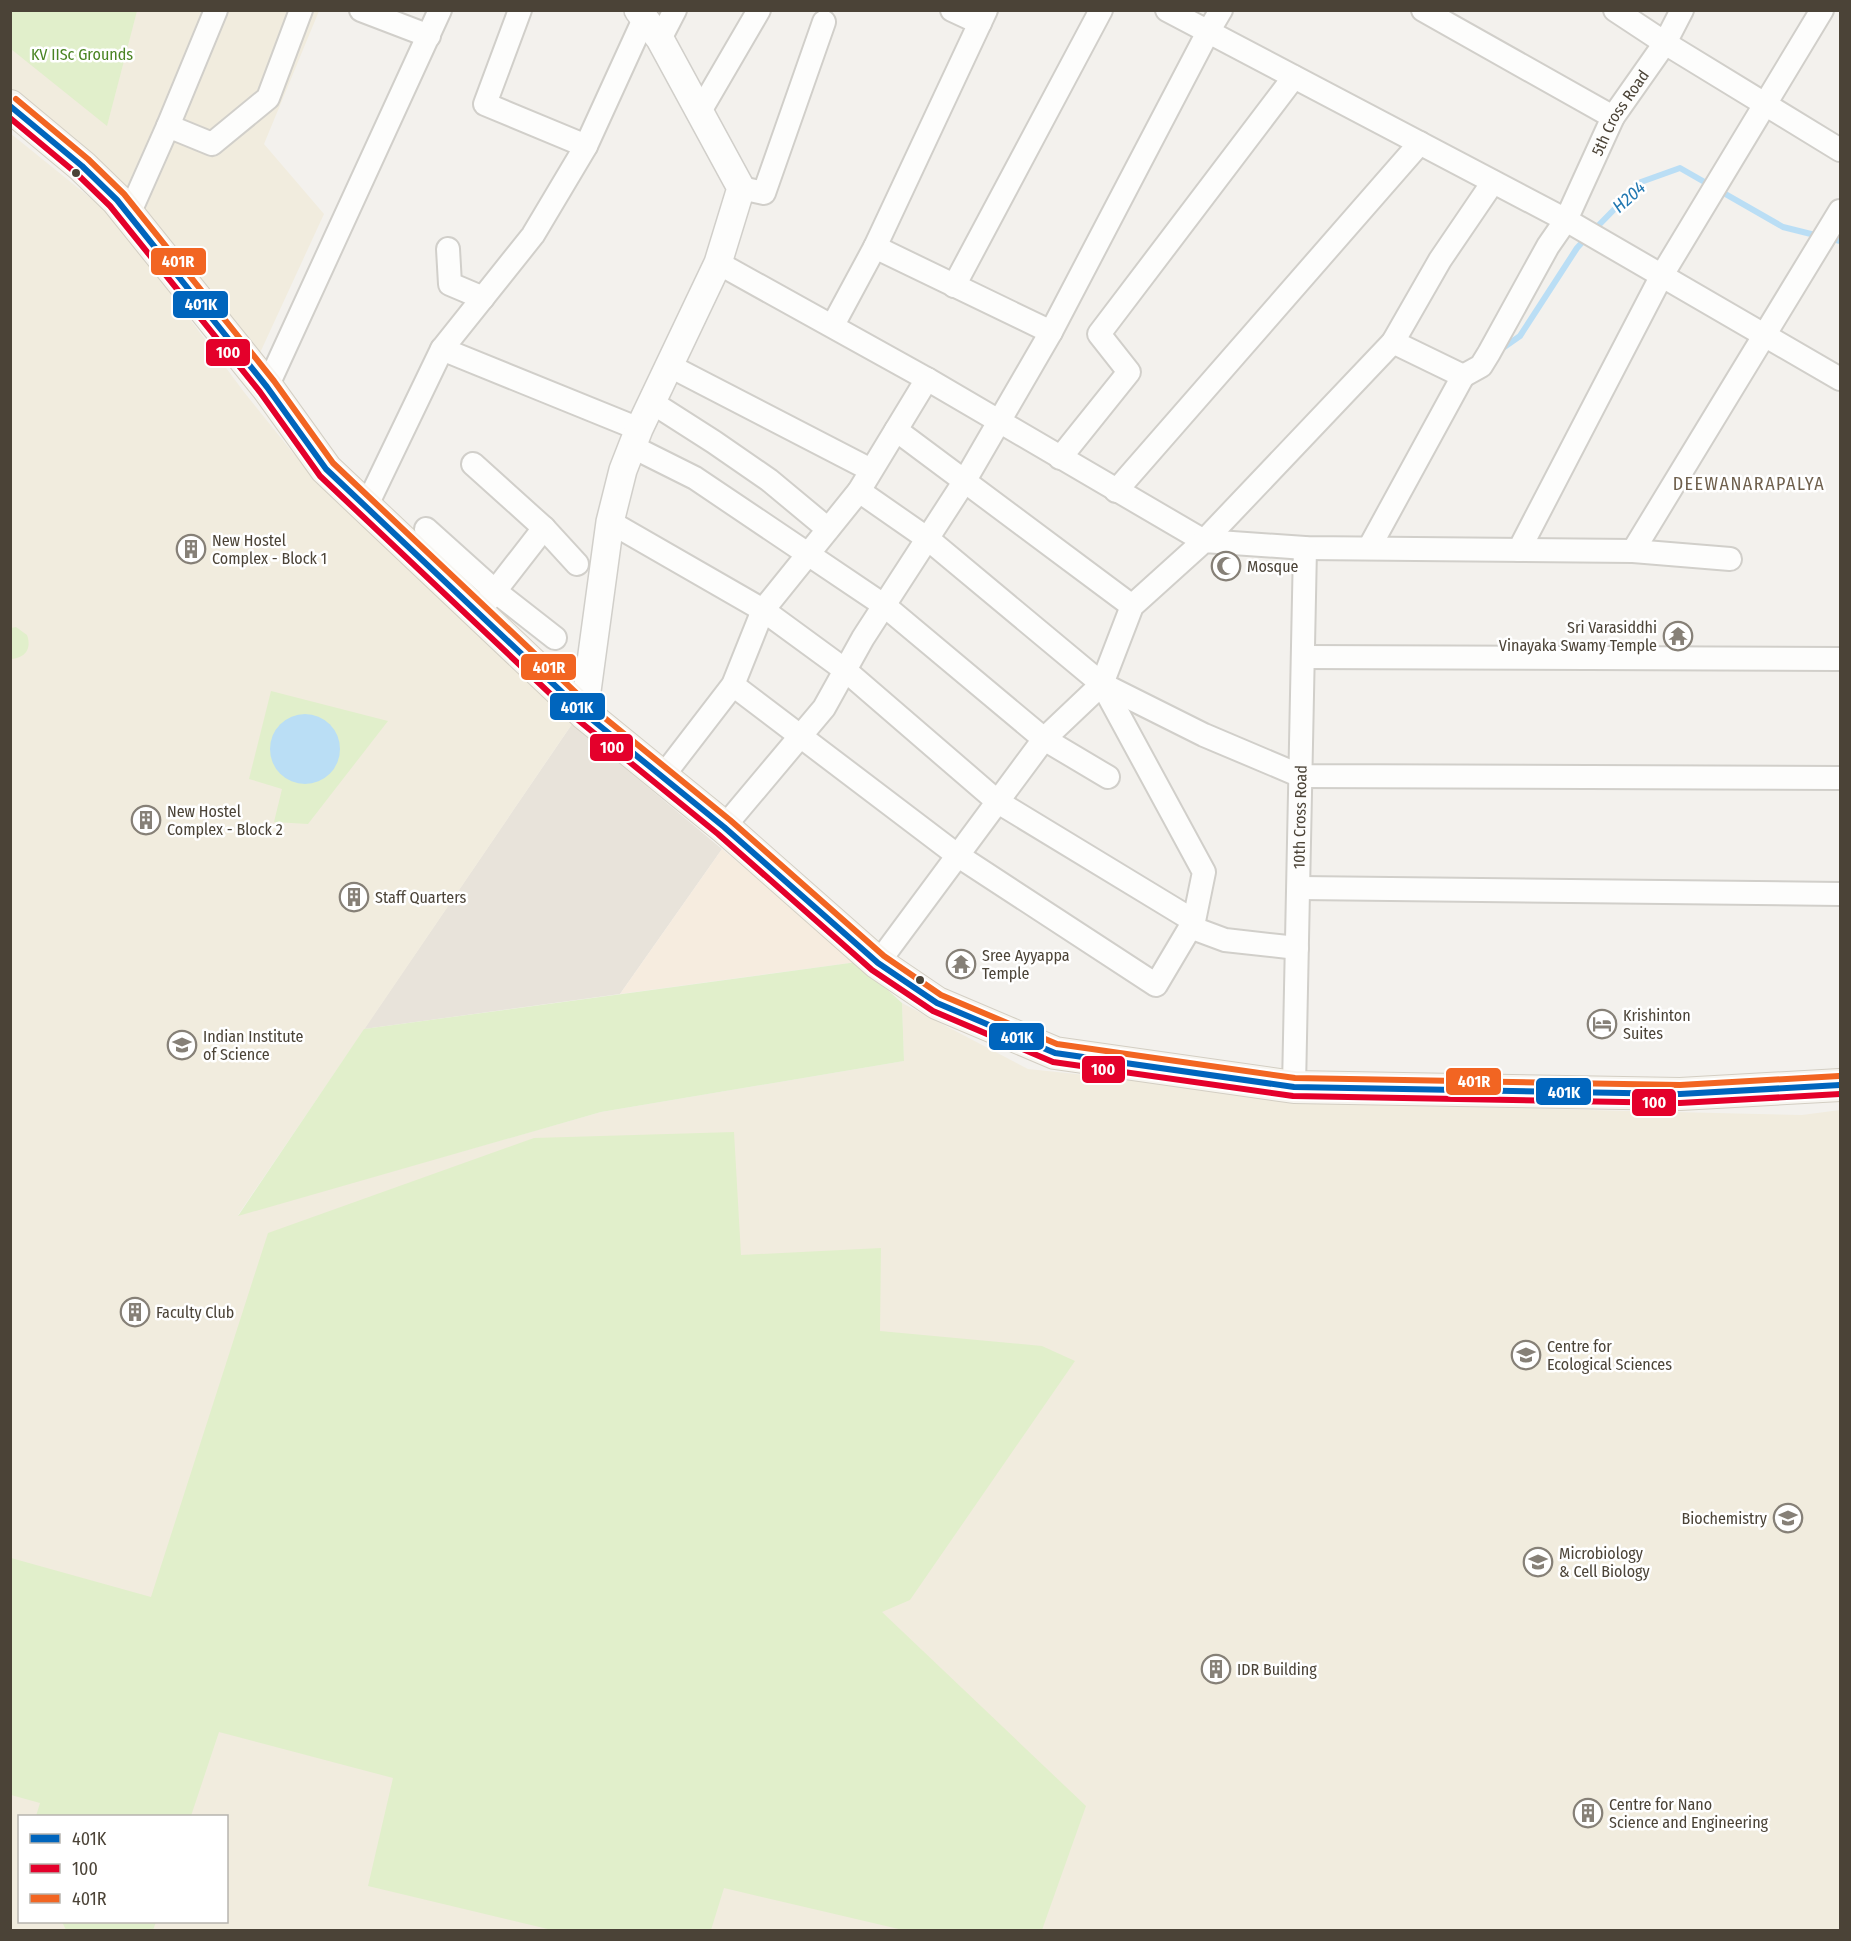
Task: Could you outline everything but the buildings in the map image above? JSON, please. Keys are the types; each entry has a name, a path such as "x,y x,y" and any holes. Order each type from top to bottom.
{"main road":[{"path":"10,106 82,166 117,200 267,387 326,469 366,507 487,602 584,713 724,827 879,963 937,1003 1055,1053 1294,1087 1680,1094 1840,1085"}],"street":[{"path":"129,214 216,10"},
{"path":"168,126 212,144 268,98 301,10"},
{"path":"361,10 429,36"},
{"path":"267,387 440,10"},
{"path":"520,10 485,104 586,146"},
{"path":"366,507 442,349 533,235 586,146 647,23 675,10"},
{"path":"699,113 759,10"},
{"path":"832,326 875,247 983,17 952,10"},
{"path":"954,286 1101,10"},
{"path":"1167,10 1582,229 1840,379"},
{"path":"724,827 824,708 863,638 1001,422 1221,10"},
{"path":"1423,10 1613,117"},
{"path":"1615,10 1840,150"},
{"name":"5th Cross Road","path":"1463,376 1481,366 1548,246 1582,229 1613,117 1665,43 1682,10"},
{"path":"1519,550 1662,275 1822,10"},
{"path":"741,188 764,193 824,22"},
{"path":"584,713 610,522 635,437 718,263 741,188 647,23"},
{"path":"1060,458 1129,372 1099,334 1294,77"},
{"path":"1116,491 1420,143"},
{"path":"879,963 1044,739 1102,684 1132,606 1204,541 1393,342 1440,260 1493,182"},
{"path":"1633,551 1830,229"},
{"path":"875,247 1051,332"},
{"path":"448,249 450,284 483,298"},
{"path":"718,263 927,379 1204,541 1305,548 1633,551 1730,559"},
{"path":"1369,548 1463,376 1393,342"},
{"path":"442,349 635,437 885,606 1044,739 1108,777"},
{"path":"670,366 871,470"},
{"path":"663,776 734,685 763,610 859,491 927,379"},
{"path":"652,403 769,480 828,529"},
{"path":"896,430 1132,606"},
{"path":"473,464 544,528 578,564"},
{"path":"859,491 928,539 1102,684 1204,735 1301,776 1840,778"},
{"path":"610,522 763,610 845,670 998,802 1192,924 1226,940 1297,948"},
{"path":"487,602 544,528"},
{"path":"426,529 487,602 555,638"},
{"name":"10th Cross Road","path":"1294,1087 1300,888 1305,548"},
{"path":"1303,657 1840,659"},
{"path":"734,685 957,855 1156,985 1192,924 1204,872 1102,684"},
{"path":"1300,888 1840,894"}],"shaded area":[{"path":"11,11 319,11 264,144 324,214 259,355 123,188 11,90"},
{"name":"Indian Institute of Science","path":"10,133 114,217 244,392 293,453 572,724 238,1215 601,1112 904,1061 902,1003 1028,1069 1375,1105 1802,1115 1840,1110 1840,1930 11,1930"},
{"path":"572,724 722,849 620,994 364,1029"},
{"path":"722,849 857,962 620,994"}],"green space":[{"name":"KV IISc Grounds","path":"10,11 137,11 107,126 11,49"},
{"path":"16,627 27,635 29,645 24,655 11,659 11,628"},
{"path":"271,691 388,721 308,824 274,822 282,789 249,779"},
{"path":"857,962 902,1003 904,1061 601,1112 238,1216 364,1029"},
{"path":"734,1132 741,1255 881,1248 880,1331 1042,1346 1075,1361 910,1600 882,1612 1086,1806 1042,1930 903,1930 724,1888 711,1930 552,1930 368,1886 393,1778 219,1732 191,1815 36,1815 40,1803 11,1795 11,1558 151,1597 268,1233 534,1138"},
{"path":"62,1923 156,1923 153,1930 66,1930"}],"water":[{"path":"305,714 318,717 330,724 337,736 340,749 337,762 330,774 318,781 305,784 292,781 280,774 273,762 270,749 273,736 280,724 292,717"}],"waterway":[{"name":"H204","path":"1593,231 1641,182 1680,168 1783,227 1819,236"},
{"name":"H204","path":"1500,350 1520,336 1577,248 1586,238"},
{"name":"H204","path":"1829,238 1840,241"}],"transit line":[{"name":"401R","path":"16,99 88,159 124,194 274,381 333,463 590,706 730,820 884,956 941,995 1057,1044 1295,1078 1680,1085 1839,1076"},
{"name":"401K","path":"10,106 82,166 117,200 267,387 326,469 584,713 724,827 878,963 937,1003 1055,1053 1294,1087 1680,1094 1840,1085"},
{"name":"100","path":"10,118 76,173 110,206 260,392 320,476 578,720 718,834 872,970 933,1011 1053,1062 1293,1096 1680,1103 1840,1094"}],"place":[{"name":"New Hostel Complex - Block 1","path":"191,549"},
{"name":"Mosque","path":"1226,566"},
{"name":"Sri Varasiddhi Vinayaka Swamy Temple","path":"1678,636"},
{"name":"New Hostel Complex - Block 2","path":"146,820"},
{"name":"Staff Quarters","path":"354,897"},
{"name":"Sree Ayyappa Temple","path":"961,964"},
{"name":"Krishinton Suites","path":"1602,1024"},
{"name":"Indian Institute of Science","path":"182,1045"},
{"name":"Faculty Club","path":"135,1312"},
{"name":"Centre for Ecological Sciences","path":"1526,1355"},
{"name":"Biochemistry","path":"1788,1518"},
{"name":"Microbiology & Cell Biology","path":"1538,1562"},
{"name":"IDR Building","path":"1216,1669"},
{"name":"Centre for Nano Science and Engineering","path":"1588,1813"}],"district":[{"name":"DEEWANARAPALYA","path":"1749,484"}]}
